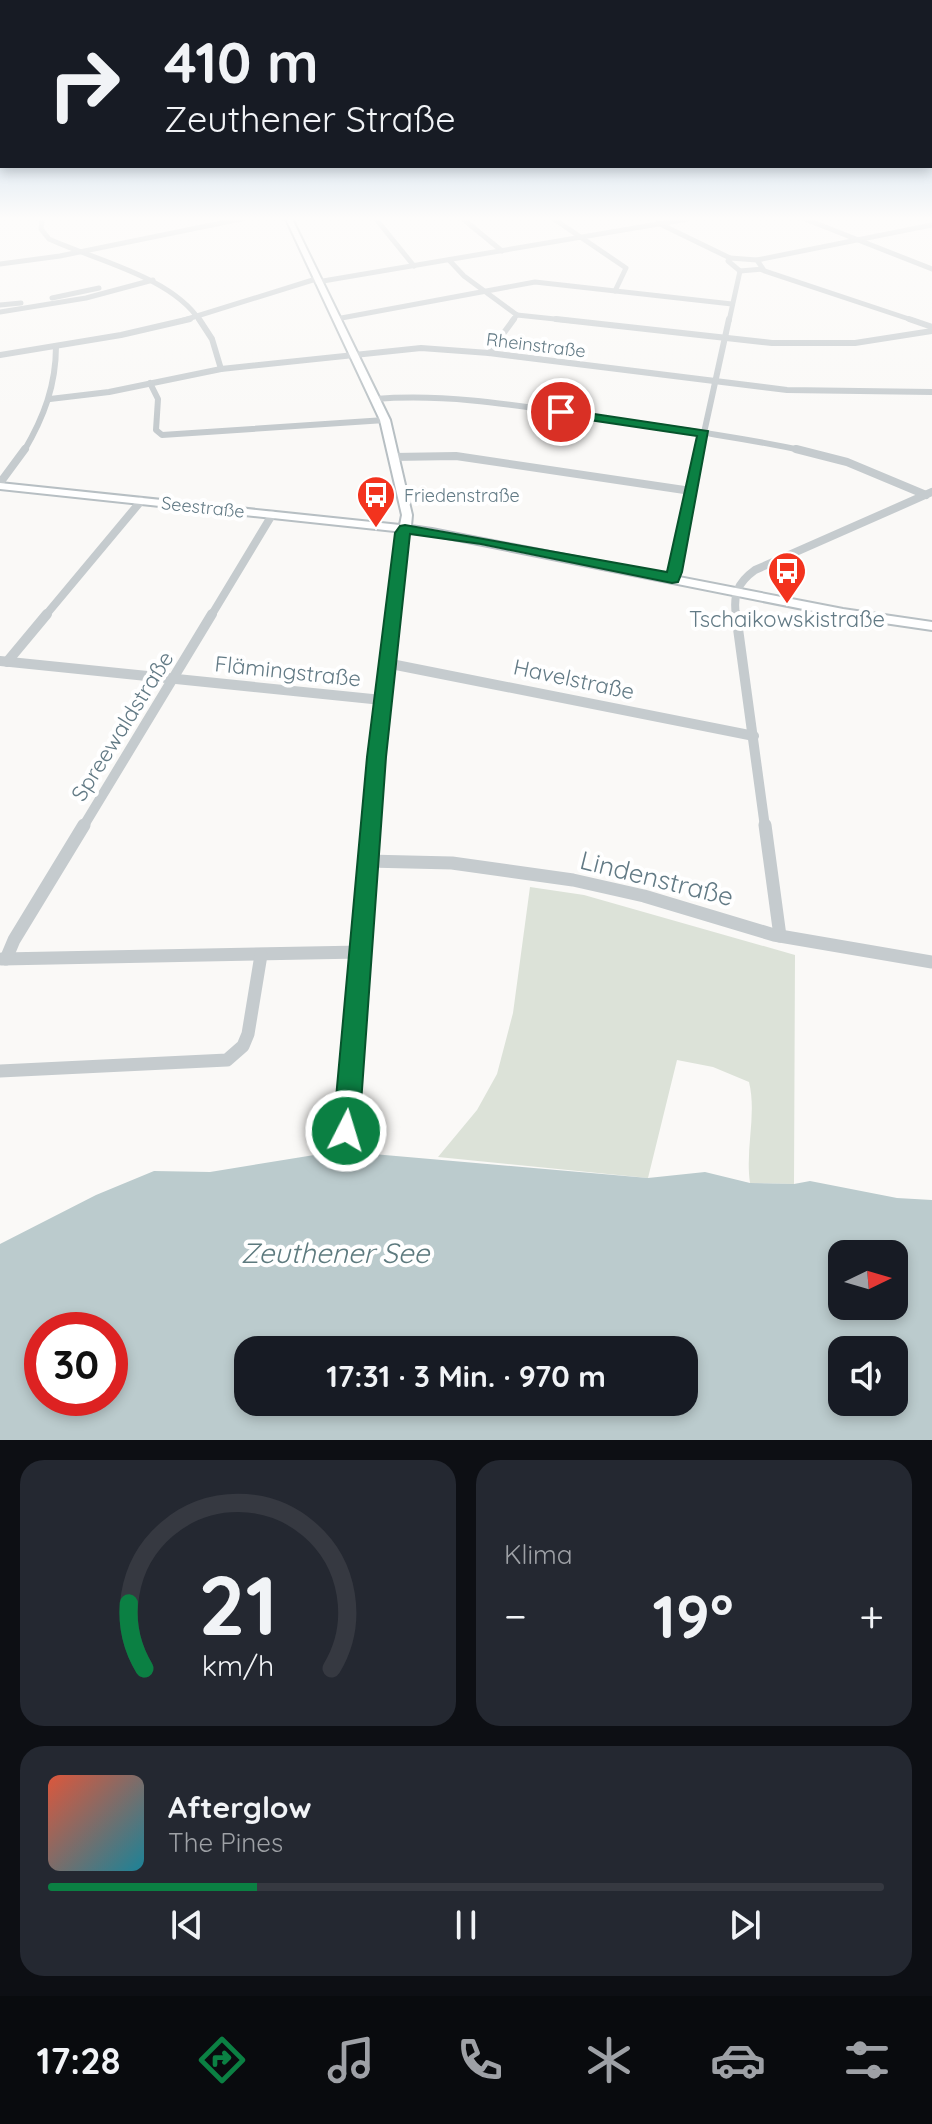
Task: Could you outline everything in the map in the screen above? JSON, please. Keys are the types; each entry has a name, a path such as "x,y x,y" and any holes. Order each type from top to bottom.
{"street":[{"path":"0,305 102,286"},
{"path":"0,312 86,298 130,286"},
{"path":"161,286 196,318 215,347 221,369"},
{"path":"0,355 196,318 292,286"},
{"path":"320,286 385,420 407,515 382,700 346,1131"},
{"path":"477,286 517,315 725,339 823,344 885,339 932,329"},
{"path":"336,319 514,286"},
{"path":"572,286 732,304"},
{"path":"615,291 617,286"},
{"path":"672,578 736,286"},
{"path":"809,286 932,329"},
{"path":"489,353 517,315"},
{"path":"0,484 37,429 50,399 56,372 56,346"},
{"name":"Rheinstraße","path":"50,399 221,369 421,348 489,353 715,383 814,392 932,392"},
{"path":"150,383 158,399 156,430 162,435 385,420"},
{"path":"375,399 472,399 805,450 929,493"},
{"path":"393,457 456,456 691,491"},
{"name":"Seestraße","path":"0,484 405,529 494,542 852,614 932,626"},
{"path":"780,936 735,591 741,579 760,567 929,493"},
{"path":"4,662 141,501"},
{"name":"Spreewaldstraße","path":"3,959 272,515"},
{"name":"Flämingstraße","path":"4,662 382,700"},
{"name":"Havelstraße","path":"386,663 754,736"},
{"name":"Lindenstraße","path":"367,861 452,863 573,880 644,896 780,936 932,962"},
{"path":"3,959 361,952"},
{"path":"0,1071 227,1060 243,1046 248,1034 261,955"}],"shaded area":[{"path":"530,887 584,895 795,955 794,1184 750,1183 752,1107 749,1082 713,1067 677,1060 648,1178 438,1157 477,1110 497,1074 513,1013"}],"water":[{"name":"Zeuthener See","path":"339,1151 648,1178 705,1172 750,1183 794,1184 810,1181 897,1198 932,1200 932,1440 0,1440 0,1244 96,1195 154,1171 210,1172"}],"place":[{"name":"Friedenstraße","path":"376,529"},
{"name":"Tschaikowskistraße","path":"787,605"}],"route":[{"path":"346,1131 376,757 405,529 481,540 672,578 674,572 704,433 561,412"}]}
